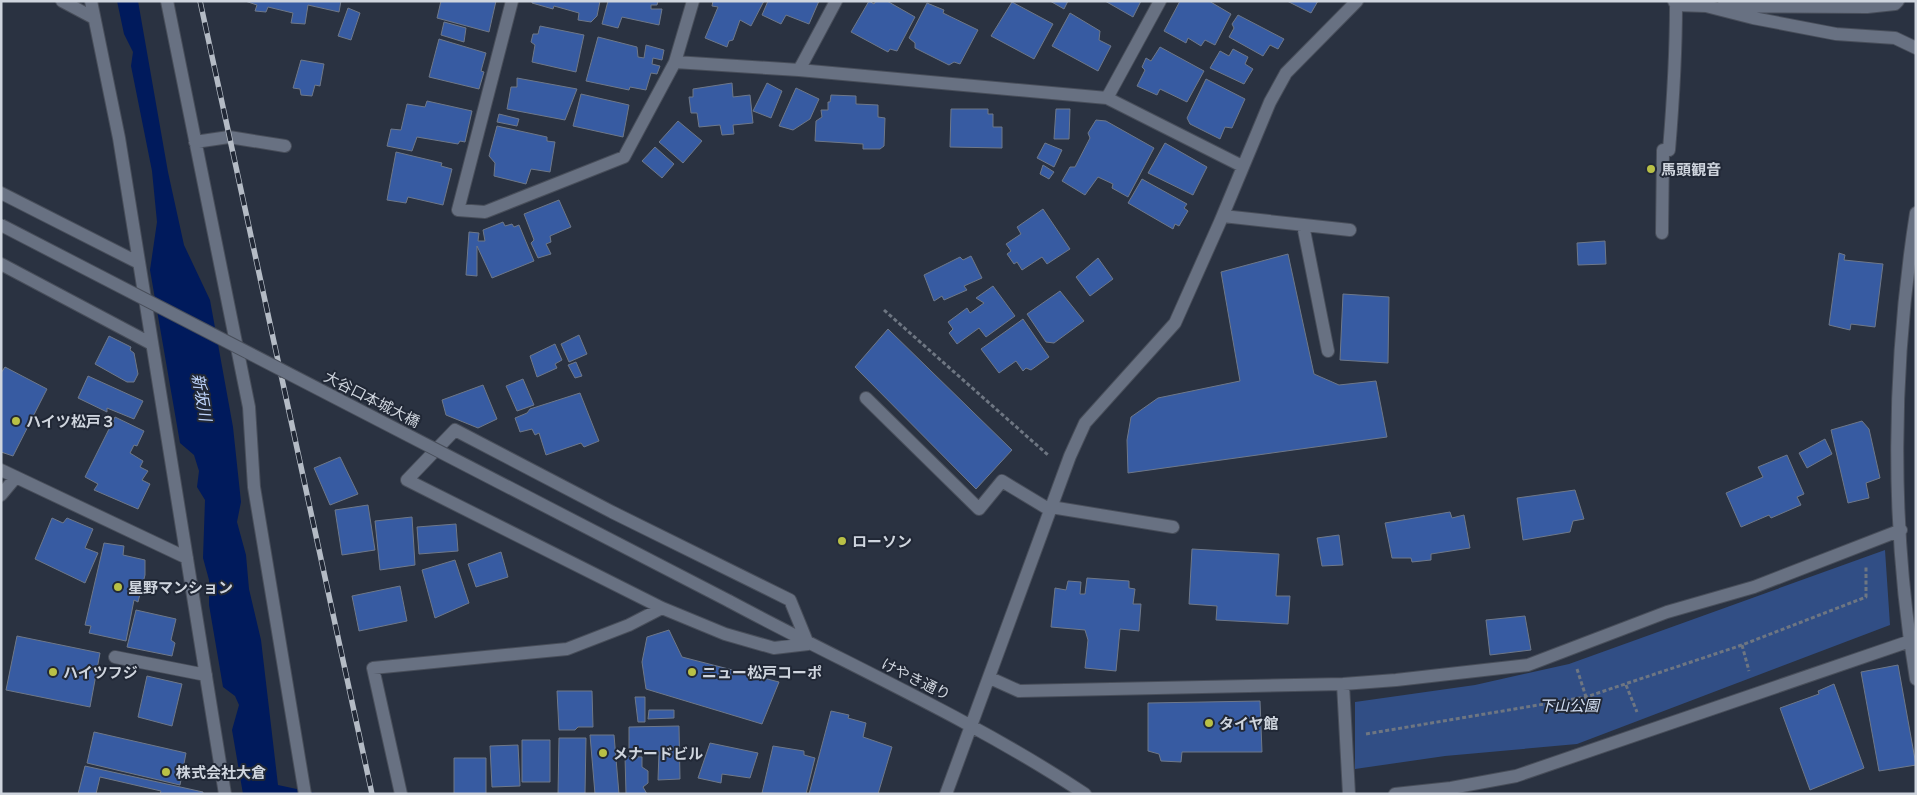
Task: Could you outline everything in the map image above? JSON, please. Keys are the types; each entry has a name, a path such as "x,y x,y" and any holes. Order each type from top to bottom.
{"street":[{"path":"62,1 94,18"},
{"path":"91,1 119,138 150,343 226,794"},
{"path":"167,1 248,406 254,487 305,794"},
{"path":"512,1 458,210 485,212 624,157 675,62 692,1"},
{"path":"799,70 836,1"},
{"path":"1107,98 1160,1"},
{"path":"946,794 1070,456 1085,423 1175,323 1223,216 1270,102 1286,73 1357,1"},
{"path":"1662,232 1663,150 1669,150 1676,58 1675,3 1706,6 1867,7 1895,4 1898,1"},
{"path":"1706,6 1754,18 1836,34 1895,38 1916,48"},
{"path":"675,62 799,70 1107,98 1242,166"},
{"path":"195,142 229,137 285,146"},
{"path":"1,193 137,262"},
{"path":"1916,213 1907,270 1901,336 1898,418 1905,615 1913,640 1916,679"},
{"path":"1223,216 1350,230"},
{"name":"大谷口本城大橋","path":"1,225 728,601"},
{"path":"1303,225 1328,351"},
{"path":"1,264 150,343"},
{"path":"866,398 979,509 1002,481 1051,508 1173,526"},
{"path":"455,430 612,512 790,600 808,644 774,648 725,634 662,608 407,480 455,430"},
{"path":"1,470 187,558"},
{"path":"1,495 16,477"},
{"path":"990,678 1019,691 1342,684 1396,680 1528,665 1667,612 1754,587 1901,530"},
{"name":"けやき通り","path":"728,601 808,644 971,725 1038,762 1085,794"},
{"path":"400,794 373,668 568,649 629,625 662,608"},
{"path":"1395,794 1453,791 1516,776 1743,696 1913,640"},
{"path":"114,657 206,675"},
{"path":"1342,684 1349,794"}],"path":[{"path":"884,310 1048,456"},
{"path":"1344,738 1586,696 1626,685 1742,644 1866,597 1866,543"},
{"path":"1742,644 1749,671"},
{"path":"1570,650 1586,696"},
{"path":"1626,685 1638,713"}],"green space":[{"name":"下山公園","path":"1885,550 1890,625 1577,744 1445,756 1355,769 1355,702 1475,685 1569,664"}],"water":[{"name":"新坂川","path":"117,1 138,1 168,172 184,245 210,300 233,427 241,502 237,522 246,555 249,589 261,640 278,785 320,794 243,794 232,730 239,705 235,696 223,687 209,605 209,580 203,558 205,500 197,487 199,471 194,455 180,443 150,270 157,222 152,171 131,66 133,52 124,34"}],"building":[{"path":"245,1 341,1 339,12 308,5 305,24 291,23 293,13 268,7 266,12 255,11 257,5"},
{"path":"441,1 496,1 489,32 437,18"},
{"path":"532,1 600,1 597,16 591,22 578,20 579,13 554,6 553,9 532,3"},
{"path":"608,1 658,1 657,5 651,5 651,9 662,9 659,25 622,17 618,28 602,24"},
{"path":"713,1 764,1 751,26 740,20 733,40 729,41 727,47 705,38 718,7 712,6"},
{"path":"768,1 819,1 809,24 786,15 781,24 762,15"},
{"path":"869,1 874,4 876,1 887,1 915,17 897,51 890,49 888,52 851,32"},
{"path":"1050,1 1068,1 1064,9"},
{"path":"1105,1 1141,1 1133,17"},
{"path":"1180,1 1209,1 1231,14 1215,45 1205,40 1201,46 1188,38 1186,43 1164,31"},
{"path":"1287,1 1318,1 1311,13"},
{"path":"1012,2 1053,24 1034,59 991,36"},
{"path":"927,3 944,10 943,13 978,30 960,64 954,62 949,65 915,48 915,43 909,38"},
{"path":"348,8 360,13 351,40 338,36"},
{"path":"1070,13 1100,31 1099,40 1111,46 1098,71 1052,46"},
{"path":"1238,15 1284,39 1278,49 1270,45 1263,56 1229,37 1234,28 1232,24"},
{"path":"444,22 466,28 464,42 441,35"},
{"path":"540,26 584,35 576,72 532,62 535,45 531,42 533,34 538,34"},
{"path":"598,37 637,47 638,57 644,58 646,45 664,50 662,60 653,58 652,64 660,66 657,74 651,73 646,90 630,87 629,90 586,81"},
{"path":"439,39 486,53 481,71 484,72 479,89 429,77"},
{"path":"1160,47 1204,71 1187,102 1160,89 1157,95 1137,86 1145,70 1142,67 1146,58 1151,61"},
{"path":"1233,49 1248,57 1245,64 1253,69 1244,84 1210,68 1220,51 1229,56"},
{"path":"301,60 324,64 320,86 315,85 312,96 301,95 300,89 293,88"},
{"path":"517,78 577,89 565,120 507,109 511,87 517,87"},
{"path":"1206,79 1245,99 1232,128 1225,127 1220,139 1190,124 1187,118"},
{"path":"732,83 733,97 750,95 753,123 733,125 734,134 722,135 720,125 699,127 697,113 691,113 689,97 693,97 693,89"},
{"path":"767,83 782,91 771,118 753,111"},
{"path":"796,88 819,99 810,119 793,130 779,126"},
{"path":"581,94 629,105 623,137 573,126"},
{"path":"831,95 856,96 856,104 878,105 878,117 885,118 884,146 880,149 863,149 863,144 815,141 816,121 822,117 821,110 828,110 828,102 830,102"},
{"path":"427,101 472,111 465,142 460,141 458,144 417,137 412,151 387,146 391,129 401,130 407,104 425,107"},
{"path":"951,109 988,109 988,114 993,114 993,127 1002,127 1002,148 950,147"},
{"path":"1056,109 1070,109 1069,139 1054,139"},
{"path":"499,114 519,119 517,126 497,122"},
{"path":"1096,120 1106,121 1154,148 1128,197 1112,188 1113,184 1098,177 1085,195 1062,181 1070,167 1075,167 1090,138 1088,133"},
{"path":"678,121 702,141 683,163 659,142"},
{"path":"497,126 547,137 547,141 555,142 550,172 531,169 526,184 494,176 495,163 489,156"},
{"path":"1045,143 1062,150 1054,167 1037,158"},
{"path":"1165,143 1207,167 1193,195 1148,173"},
{"path":"655,147 674,164 662,178 642,161"},
{"path":"396,152 442,163 441,166 452,169 443,205 408,197 406,203 387,200"},
{"path":"1043,165 1054,172 1049,179 1040,174"},
{"path":"1142,179 1187,204 1184,208 1188,211 1179,226 1175,224 1173,229 1128,203"},
{"path":"559,200 571,227 550,236 551,242 546,244 551,254 538,258 531,243 534,240 524,214"},
{"path":"1043,209 1070,249 1047,264 1042,257 1022,270 1017,262 1014,264 1007,254 1011,251 1006,244 1021,234 1017,227"},
{"path":"503,222 505,226 512,224 514,227 519,225 534,261 492,278 477,246 477,276 466,275 469,232 479,233 478,241 485,241 483,230"},
{"path":"1605,241 1606,264 1578,265 1577,243"},
{"path":"1839,253 1845,255 1844,260 1883,264 1875,327 1851,324 1850,330 1829,325"},
{"path":"1288,254 1314,374 1339,385 1376,381 1387,437 1128,473 1127,440 1131,417 1158,398 1240,381 1221,272"},
{"path":"971,256 982,278 964,286 967,290 944,300 942,296 934,301 924,275 960,257 963,260"},
{"path":"1098,258 1113,279 1090,296 1076,277"},
{"path":"993,286 1015,316 986,337 979,328 957,344 949,333 953,329 948,322 967,308 970,313 984,303 976,298"},
{"path":"1060,291 1084,321 1054,343 1046,342 1027,314"},
{"path":"1343,294 1389,297 1388,363 1340,360"},
{"path":"1023,319 1049,357 1031,370 1026,368 1023,371 1016,361 999,373 981,349"},
{"path":"888,329 1012,450 976,489 855,367"},
{"path":"579,335 587,354 569,362 561,344"},
{"path":"109,336 131,347 130,350 134,353 138,374 134,382 127,382 95,364"},
{"path":"555,344 562,360 555,364 557,368 537,377 530,356"},
{"path":"576,362 582,376 575,378 568,365"},
{"name":"ハイツ松戸３","path":"5,367 47,389 13,456 1,452 1,373"},
{"path":"88,376 143,401 134,419 107,408 107,412 78,398"},
{"path":"523,379 534,405 517,411 506,386"},
{"path":"483,385 497,419 478,428 446,415 442,400"},
{"path":"580,393 599,441 584,447 581,443 546,455 539,433 535,435 532,429 520,432 515,418 527,413 530,409"},
{"path":"115,417 144,431 137,446 134,445 130,453 143,461 140,467 148,471 142,480 150,484 138,509 94,490 98,484 85,477"},
{"path":"1862,421 1869,429 1880,478 1866,483 1869,498 1848,503 1831,430"},
{"path":"1825,439 1832,454 1807,468 1799,453"},
{"path":"1787,455 1804,494 1797,497 1801,505 1771,518 1769,515 1741,527 1726,493 1763,477 1758,467"},
{"path":"340,457 358,494 330,505 314,468"},
{"path":"1575,490 1584,519 1573,521 1570,532 1523,540 1517,498"},
{"path":"368,505 375,550 342,555 335,510"},
{"path":"1450,512 1452,518 1464,515 1470,548 1431,554 1431,560 1412,562 1411,558 1392,558 1385,523"},
{"path":"412,517 415,565 380,570 375,521"},
{"path":"52,518 63,523 67,518 93,529 85,548 98,553 85,583 35,559"},
{"path":"456,524 458,551 419,554 417,527"},
{"path":"1339,535 1343,565 1322,566 1317,538"},
{"name":"星野マンション","path":"104,543 124,546 123,555 145,560 145,575 138,602 134,600 126,641 89,633 91,626 85,625"},
{"path":"1192,549 1279,554 1276,596 1290,596 1288,624 1216,620 1217,606 1189,604"},
{"path":"501,552 508,577 476,587 468,564"},
{"path":"455,560 469,603 435,618 422,570"},
{"path":"1087,578 1129,581 1129,588 1135,589 1133,604 1141,604 1139,631 1120,629 1116,671 1085,668 1088,640 1085,630 1051,627 1055,588 1066,590 1068,581 1081,582 1080,594 1085,594"},
{"path":"400,586 407,621 359,631 352,596"},
{"path":"136,610 176,619 171,640 175,643 172,656 127,647"},
{"path":"1525,616 1531,650 1490,655 1486,620"},
{"name":"ニュー松戸コーポ","path":"669,630 682,657 779,682 762,724 646,689 642,662 647,637"},
{"name":"ハイツフジ","path":"17,636 100,653 90,707 6,690"},
{"path":"1898,665 1916,765 1879,771 1861,672"},
{"path":"147,676 182,684 172,726 138,717"},
{"path":"1834,684 1864,768 1810,790 1780,708 1819,694 1818,691"},
{"path":"557,691 592,691 593,727 559,730"},
{"path":"635,697 645,697 645,722 638,722"},
{"path":"1260,701 1262,752 1182,752 1181,762 1161,761 1159,754 1148,751 1148,703"},
{"path":"649,710 674,710 674,718 648,719"},
{"path":"831,711 849,715 848,718 866,723 863,737 892,747 878,794 809,794"},
{"path":"679,726 680,779 658,780 659,752 629,750 629,727"},
{"path":"94,732 186,753 180,785 87,763"},
{"name":"メナードビル","path":"590,735 614,735 619,794 595,794"},
{"path":"559,738 586,738 585,794 558,794"},
{"path":"522,740 550,740 550,782 522,782"},
{"path":"710,743 758,753 750,778 722,774 721,783 698,778"},
{"path":"518,745 520,786 492,787 490,746"},
{"path":"773,746 804,751 804,755 815,758 806,794 762,793"},
{"path":"625,756 642,757 642,767 648,771 648,783 643,787 647,794 626,794"},
{"path":"454,758 486,758 486,794 454,794"},
{"path":"85,766 203,792 203,794 160,794 161,791 100,777 96,794 78,794"}],"railway":[{"path":"200,1 372,794"}],"place":[{"name":"馬頭観音","path":"1651,169"},
{"name":"ハイツ松戸３","path":"16,421"},
{"name":"ローソン","path":"842,541"},
{"name":"星野マンション","path":"118,587"},
{"name":"ハイツフジ","path":"53,672"},
{"name":"ニュー松戸コーポ","path":"692,672"},
{"name":"タイヤ館","path":"1209,723"},
{"name":"メナードビル","path":"603,753"},
{"name":"株式会社大倉","path":"166,772"}]}
